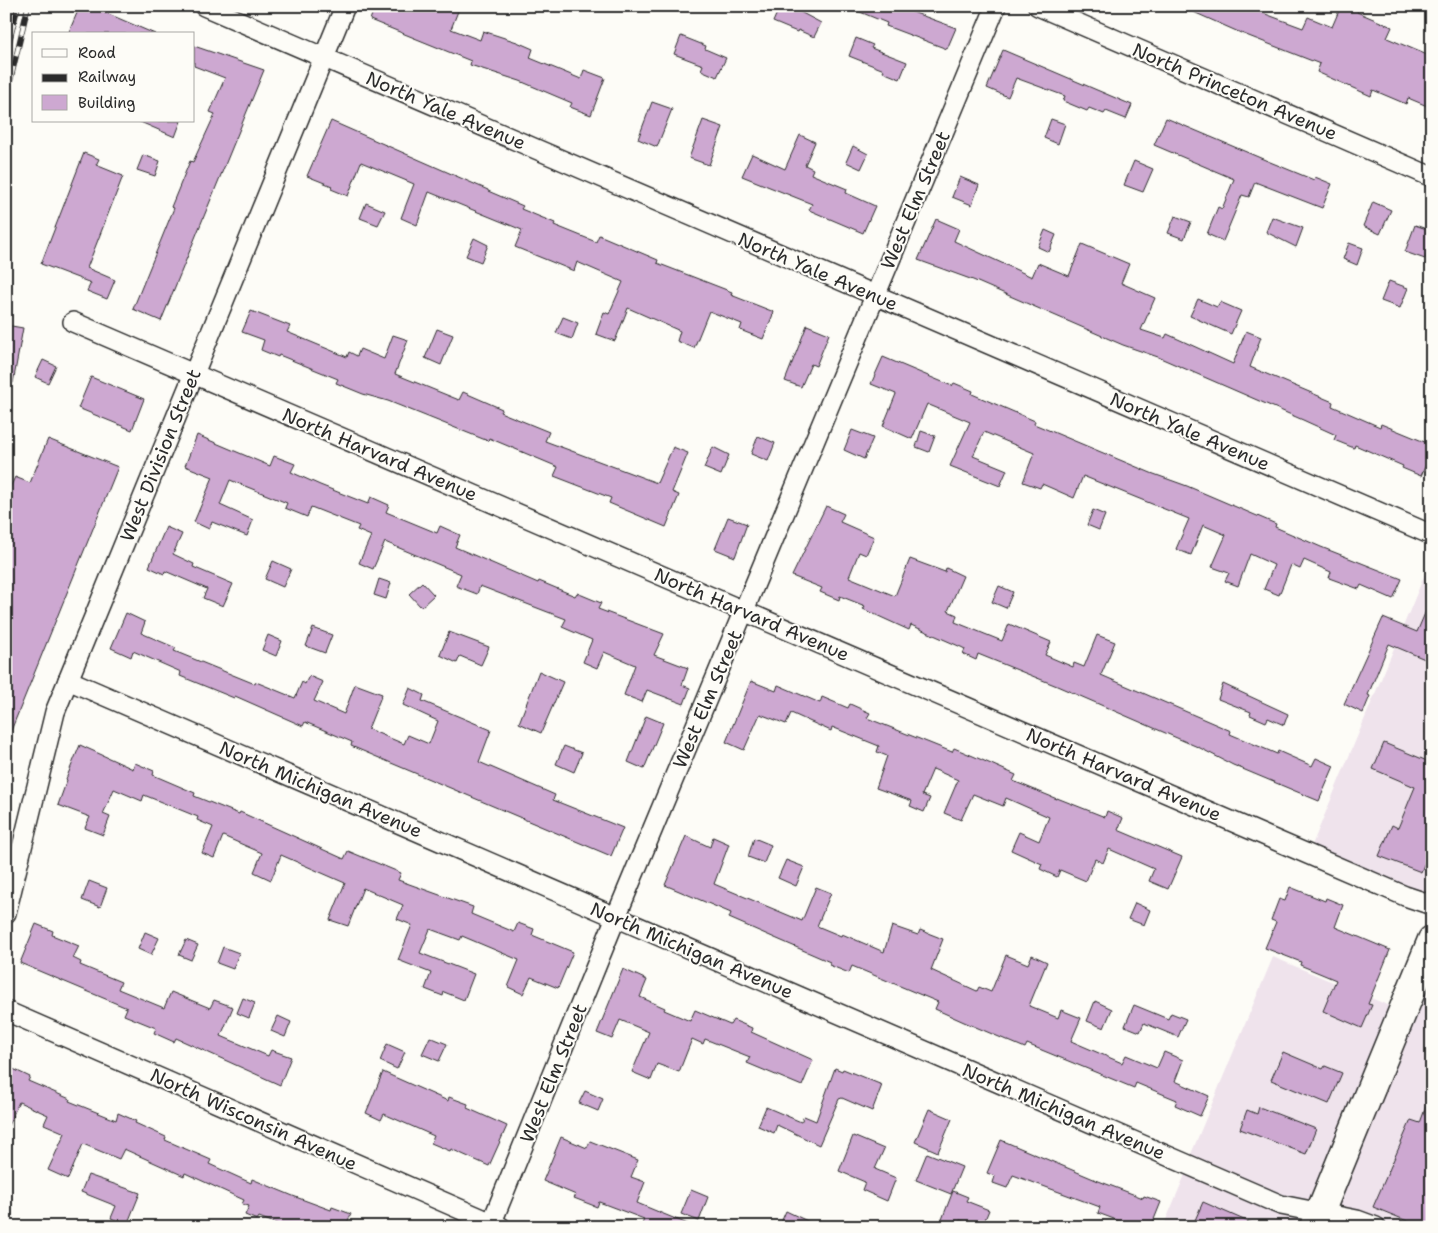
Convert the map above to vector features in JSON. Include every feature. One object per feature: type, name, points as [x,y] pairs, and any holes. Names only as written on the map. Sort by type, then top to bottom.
[{"type":"main road","points":[[1317,1220],[1432,940]]},
{"type":"street","name":"North Yale Avenue","points":[[204,6],[1432,535]]},
{"type":"street","name":"West Division Street","points":[[6,913],[55,712],[345,6]]},
{"type":"street","name":"West Elm Street","points":[[495,1225],[616,917],[996,6]]},
{"type":"street","name":"North Princeton Avenue","points":[[1038,6],[1432,176]]},
{"type":"street","name":"North Harvard Avenue","points":[[73,322],[1405,896],[1432,905]]},
{"type":"street","name":"North Michigan Avenue","points":[[68,680],[1281,1205],[1317,1220],[1357,1220],[1376,1227]]},
{"type":"street","name":"North Wisconsin Avenue","points":[[6,1011],[495,1225]]},
{"type":"shaded area","points":[[1432,557],[1432,899],[1310,850]]},
{"type":"shaded area","points":[[1432,955],[1432,1227],[1320,1227]]},
{"type":"shaded area","points":[[1273,957],[1397,1009],[1316,1206],[1189,1159]]},
{"type":"shaded area","points":[[1187,1170],[1311,1216],[1307,1227],[1163,1227]]},
{"type":"building","points":[[80,6],[90,6],[150,32],[69,32]]},
{"type":"building","points":[[375,6],[460,6],[451,29],[480,40],[483,31],[517,42],[533,49],[530,58],[581,79],[584,70],[605,78],[591,115],[570,107],[572,103],[520,81],[470,65],[471,61],[370,20]]},
{"type":"building","points":[[780,6],[789,6],[821,23],[814,37],[773,22]]},
{"type":"building","points":[[896,6],[956,28],[947,49],[886,26],[887,23],[848,7]]},
{"type":"building","points":[[1180,6],[1244,6],[1303,28],[1308,17],[1332,27],[1341,6],[1360,6],[1357,12],[1392,27],[1387,38],[1432,57],[1432,108],[1408,98],[1406,104],[1373,90],[1371,96],[1317,72],[1320,64],[1241,33]]},
{"type":"building","points":[[681,36],[706,46],[705,49],[726,58],[717,77],[701,70],[703,65],[674,54]]},
{"type":"building","points":[[856,38],[873,45],[871,48],[907,62],[900,79],[883,72],[884,70],[849,56]]},
{"type":"building","points":[[195,46],[264,70],[161,321],[133,309],[174,208],[171,207],[190,161],[193,162],[215,114],[210,112],[225,78],[195,66]]},
{"type":"building","points":[[1003,50],[1132,105],[1126,119],[1106,111],[1104,114],[1089,108],[1087,111],[1063,101],[1065,96],[1016,78],[1008,97],[987,88]]},
{"type":"building","points":[[652,102],[672,109],[657,147],[638,139]]},
{"type":"building","points":[[1166,118],[1314,180],[1315,177],[1332,184],[1322,208],[1255,182],[1249,197],[1242,195],[1223,241],[1207,234],[1218,207],[1222,209],[1234,179],[1154,145]]},
{"type":"building","points":[[1051,119],[1065,124],[1058,144],[1044,138]]},
{"type":"building","points":[[703,120],[723,127],[709,165],[689,158]]},
{"type":"building","points":[[331,121],[523,206],[521,209],[555,223],[554,225],[596,242],[599,235],[658,260],[657,263],[732,292],[731,295],[774,312],[763,339],[740,330],[742,324],[709,311],[694,348],[677,341],[680,331],[628,308],[615,341],[596,334],[604,312],[609,314],[623,282],[577,262],[574,271],[515,247],[522,230],[429,192],[417,225],[401,218],[414,184],[361,162],[348,196],[331,189],[332,186],[307,176]]},
{"type":"building","points":[[140,122],[181,122],[175,137]]},
{"type":"building","points":[[800,135],[815,142],[805,165],[813,169],[811,174],[847,189],[846,193],[875,206],[863,233],[809,210],[812,204],[742,176],[752,154],[785,169]]},
{"type":"building","points":[[853,146],[868,154],[861,169],[846,162]]},
{"type":"building","points":[[84,153],[99,159],[96,165],[123,176],[87,268],[115,280],[107,299],[87,291],[91,283],[41,264]]},
{"type":"building","points":[[143,155],[160,161],[155,176],[137,170]]},
{"type":"building","points":[[1134,161],[1153,169],[1143,192],[1124,185]]},
{"type":"building","points":[[960,177],[979,185],[972,205],[952,197]]},
{"type":"building","points":[[1373,202],[1391,210],[1380,234],[1363,226]]},
{"type":"building","points":[[366,203],[385,211],[378,225],[360,218]]},
{"type":"building","points":[[1175,216],[1191,222],[1184,239],[1168,233]]},
{"type":"building","points":[[1272,217],[1303,228],[1296,247],[1266,232]]},
{"type":"building","points":[[936,219],[959,229],[954,241],[1032,277],[1038,263],[1069,276],[1082,244],[1129,264],[1121,283],[1155,298],[1141,330],[1165,338],[1167,334],[1233,364],[1246,331],[1261,337],[1250,367],[1333,402],[1332,406],[1380,427],[1381,424],[1432,445],[1432,451],[1421,476],[1355,445],[1354,448],[1334,440],[1336,435],[1158,357],[1123,345],[973,280],[918,260]]},
{"type":"building","points":[[1415,225],[1432,231],[1432,239],[1425,259],[1405,252]]},
{"type":"building","points":[[1045,230],[1056,235],[1049,252],[1038,247]]},
{"type":"building","points":[[474,238],[488,245],[481,262],[466,256]]},
{"type":"building","points":[[1349,243],[1363,248],[1357,265],[1343,259]]},
{"type":"building","points":[[1389,281],[1408,288],[1400,308],[1381,301]]},
{"type":"building","points":[[1198,299],[1217,307],[1220,302],[1241,311],[1231,334],[1190,316]]},
{"type":"building","points":[[251,311],[290,326],[287,332],[347,357],[349,352],[357,356],[360,349],[384,359],[393,335],[408,340],[395,374],[459,400],[463,392],[502,409],[500,412],[549,432],[545,441],[657,483],[673,447],[688,453],[672,492],[679,495],[666,527],[609,503],[611,498],[554,476],[558,467],[489,438],[488,441],[388,401],[363,394],[336,383],[338,379],[279,355],[278,357],[261,350],[264,340],[242,332]]},
{"type":"building","points":[[563,317],[578,323],[572,339],[556,333]]},
{"type":"building","points":[[6,325],[23,328],[13,383],[6,382]]},
{"type":"building","points":[[807,325],[829,334],[816,366],[811,364],[801,387],[785,381]]},
{"type":"building","points":[[437,329],[453,335],[441,365],[425,358]]},
{"type":"building","points":[[883,357],[952,386],[954,383],[973,391],[972,394],[1035,421],[1034,424],[1187,486],[1276,524],[1275,527],[1321,547],[1402,579],[1393,599],[1361,585],[1359,589],[1329,578],[1331,572],[1304,560],[1300,569],[1291,565],[1279,595],[1264,589],[1274,565],[1250,554],[1238,586],[1225,581],[1229,573],[1212,567],[1226,535],[1203,525],[1191,555],[1176,549],[1189,519],[1083,476],[1074,498],[1042,484],[1040,488],[1023,482],[1034,453],[984,432],[973,456],[1007,470],[1000,486],[950,466],[970,422],[927,404],[912,439],[883,426],[896,394],[871,384]]},
{"type":"building","points":[[43,360],[56,366],[48,383],[35,377]]},
{"type":"building","points":[[91,377],[144,399],[132,430],[78,408]]},
{"type":"building","points":[[852,430],[873,438],[864,459],[844,450]]},
{"type":"building","points":[[921,431],[935,436],[929,452],[916,447]]},
{"type":"building","points":[[197,435],[270,466],[274,456],[295,464],[291,472],[368,504],[371,497],[389,505],[386,512],[437,533],[440,526],[460,535],[455,547],[538,583],[539,581],[575,596],[577,593],[601,603],[598,609],[664,634],[654,655],[688,668],[682,685],[690,688],[684,704],[647,690],[642,702],[624,695],[635,665],[604,652],[597,668],[583,662],[592,640],[562,627],[566,619],[480,586],[477,594],[456,586],[461,574],[385,542],[373,569],[359,563],[371,536],[357,530],[359,526],[311,507],[307,517],[285,508],[287,503],[230,480],[220,505],[253,520],[247,536],[212,522],[209,529],[194,522],[213,477],[185,466]]},
{"type":"building","points":[[758,436],[775,443],[768,461],[751,454]]},
{"type":"building","points":[[48,439],[118,467],[6,743],[6,496],[15,477],[30,483]]},
{"type":"building","points":[[713,447],[729,455],[721,475],[704,468]]},
{"type":"building","points":[[826,506],[844,514],[840,522],[874,537],[866,555],[859,552],[849,577],[895,596],[910,559],[945,572],[946,568],[963,576],[948,611],[957,615],[955,622],[1002,641],[1009,624],[1051,642],[1045,655],[1073,667],[1074,663],[1084,667],[1097,635],[1115,642],[1101,675],[1231,731],[1230,734],[1277,754],[1278,751],[1312,766],[1316,758],[1334,766],[1319,801],[1233,765],[1200,748],[1057,686],[978,654],[976,660],[963,654],[965,649],[961,647],[911,625],[909,630],[863,609],[865,606],[840,596],[839,600],[820,592],[822,588],[792,576]]},
{"type":"building","points":[[1093,510],[1105,515],[1099,530],[1087,525]]},
{"type":"building","points":[[728,517],[747,524],[735,557],[715,549]]},
{"type":"building","points":[[166,527],[182,534],[173,554],[194,564],[193,567],[233,584],[223,606],[203,598],[207,589],[165,571],[164,574],[149,567]]},
{"type":"building","points":[[273,561],[291,569],[283,587],[265,579]]},
{"type":"building","points":[[379,579],[391,583],[386,599],[374,595]]},
{"type":"building","points":[[422,582],[434,595],[421,607],[409,594]]},
{"type":"building","points":[[999,586],[1013,592],[1006,608],[992,602]]},
{"type":"building","points":[[1432,597],[1432,662],[1389,644],[1368,695],[1370,696],[1363,713],[1344,704],[1383,618],[1417,632]]},
{"type":"building","points":[[126,613],[145,622],[141,633],[176,648],[174,651],[255,684],[256,682],[295,698],[302,682],[305,684],[309,676],[323,682],[314,701],[344,714],[355,684],[382,694],[368,729],[404,744],[408,735],[429,744],[438,721],[403,705],[410,688],[424,695],[422,701],[491,730],[479,762],[555,795],[553,800],[623,828],[611,856],[351,746],[352,742],[305,722],[303,726],[235,696],[234,698],[180,676],[181,672],[133,651],[131,657],[111,648]]},
{"type":"building","points":[[313,628],[332,635],[325,653],[306,646]]},
{"type":"building","points":[[449,632],[489,647],[481,665],[460,656],[457,663],[440,655]]},
{"type":"building","points":[[268,635],[282,641],[276,656],[262,650]]},
{"type":"building","points":[[539,671],[563,682],[541,733],[519,723]]},
{"type":"building","points":[[751,681],[776,691],[778,685],[820,703],[822,697],[848,708],[850,704],[870,713],[867,718],[952,752],[954,748],[1016,775],[1013,781],[1105,817],[1107,811],[1123,818],[1118,830],[1182,857],[1168,889],[1149,881],[1154,869],[1109,849],[1103,863],[1095,859],[1086,881],[1060,870],[1057,877],[1040,869],[1042,864],[1011,850],[1019,832],[1039,841],[1049,817],[1006,798],[1003,806],[973,794],[961,820],[944,813],[958,780],[933,769],[922,795],[930,798],[924,812],[910,806],[912,801],[876,788],[887,756],[877,752],[879,746],[832,727],[831,731],[791,713],[786,724],[760,714],[744,750],[726,742]]},
{"type":"building","points":[[1223,684],[1288,714],[1284,725],[1268,718],[1266,722],[1250,715],[1251,712],[1218,699]]},
{"type":"building","points":[[646,716],[663,723],[644,769],[628,762]]},
{"type":"building","points":[[1384,743],[1432,763],[1432,845],[1421,872],[1379,856],[1392,825],[1398,828],[1415,787],[1373,769]]},
{"type":"building","points":[[80,745],[133,769],[135,763],[154,771],[153,775],[195,793],[194,796],[239,814],[240,812],[344,859],[348,851],[401,873],[398,880],[473,907],[471,914],[514,932],[518,923],[534,929],[532,935],[573,952],[558,988],[531,977],[523,994],[508,987],[519,960],[462,936],[460,940],[430,929],[420,953],[474,974],[464,1000],[444,992],[443,996],[425,989],[431,973],[398,960],[412,925],[397,919],[403,905],[363,888],[348,926],[330,920],[345,883],[281,855],[271,880],[254,872],[262,853],[223,836],[214,858],[202,853],[213,827],[197,820],[198,817],[144,795],[142,801],[114,789],[103,814],[110,817],[103,835],[85,828],[90,817],[58,805]]},
{"type":"building","points":[[564,746],[582,753],[574,772],[556,764]]},
{"type":"building","points":[[686,836],[710,847],[713,837],[729,844],[714,884],[802,921],[816,887],[831,893],[817,926],[841,936],[842,934],[884,952],[892,926],[918,935],[920,930],[943,939],[931,970],[977,991],[979,987],[991,992],[1006,955],[1028,964],[1032,955],[1047,962],[1029,1006],[1058,1018],[1061,1010],[1081,1018],[1071,1041],[1122,1063],[1126,1055],[1157,1068],[1164,1052],[1183,1060],[1175,1081],[1209,1096],[1200,1116],[1175,1105],[1177,1100],[1136,1083],[1134,1088],[1027,1044],[1025,1048],[964,1022],[935,1009],[938,1002],[852,966],[849,973],[829,965],[830,962],[729,918],[731,913],[665,885]]},
{"type":"building","points":[[754,838],[771,845],[764,863],[748,857]]},
{"type":"building","points":[[786,860],[804,867],[796,886],[778,878]]},
{"type":"building","points":[[89,881],[107,888],[100,907],[82,900]]},
{"type":"building","points":[[1290,887],[1325,901],[1326,898],[1343,905],[1335,927],[1390,950],[1368,1004],[1372,1005],[1362,1028],[1323,1011],[1336,980],[1300,965],[1301,962],[1265,948],[1276,922],[1271,920],[1279,899],[1285,901]]},
{"type":"building","points":[[1135,903],[1150,910],[1144,925],[1128,919]]},
{"type":"building","points":[[36,924],[53,931],[52,935],[79,946],[73,958],[81,962],[80,965],[121,982],[118,989],[164,1008],[171,992],[210,1008],[214,1000],[233,1007],[221,1036],[268,1056],[271,1050],[291,1057],[280,1085],[176,1038],[174,1042],[154,1033],[156,1028],[124,1015],[127,1008],[20,963]]},
{"type":"building","points":[[145,932],[159,938],[151,955],[138,949]]},
{"type":"building","points":[[186,940],[198,945],[191,960],[179,955]]},
{"type":"building","points":[[223,947],[239,953],[233,969],[217,963]]},
{"type":"building","points":[[623,969],[647,980],[640,997],[665,1008],[664,1010],[690,1021],[695,1010],[730,1025],[733,1020],[752,1028],[751,1032],[813,1060],[802,1086],[747,1063],[750,1057],[705,1039],[703,1044],[692,1039],[679,1072],[657,1064],[651,1080],[632,1072],[649,1032],[620,1020],[612,1039],[597,1033]]},
{"type":"building","points":[[243,998],[255,1003],[249,1018],[237,1013]]},
{"type":"building","points":[[1095,1001],[1112,1009],[1104,1028],[1087,1021]]},
{"type":"building","points":[[1134,1005],[1168,1019],[1171,1013],[1186,1019],[1178,1037],[1144,1023],[1140,1032],[1125,1026]]},
{"type":"building","points":[[278,1016],[291,1022],[285,1037],[271,1031]]},
{"type":"building","points":[[430,1037],[447,1044],[439,1061],[422,1054]]},
{"type":"building","points":[[387,1044],[405,1052],[397,1069],[380,1061]]},
{"type":"building","points":[[1283,1052],[1323,1069],[1325,1066],[1342,1073],[1329,1104],[1271,1080]]},
{"type":"building","points":[[11,1068],[30,1077],[28,1081],[70,1099],[69,1101],[116,1120],[118,1113],[136,1121],[135,1123],[166,1137],[165,1140],[211,1160],[209,1164],[251,1183],[252,1179],[331,1210],[332,1207],[351,1214],[345,1227],[285,1227],[259,1217],[257,1220],[245,1215],[249,1206],[242,1204],[244,1200],[185,1173],[184,1176],[124,1149],[119,1159],[83,1144],[68,1179],[48,1170],[65,1133],[44,1124],[48,1115],[19,1102],[6,1130],[6,1079]]},
{"type":"building","points":[[835,1068],[842,1071],[843,1069],[882,1085],[872,1111],[842,1098],[839,1099],[819,1145],[777,1125],[774,1133],[758,1126],[766,1107],[801,1122],[804,1116],[816,1121]]},
{"type":"building","points":[[383,1072],[448,1101],[449,1097],[468,1104],[467,1108],[507,1126],[489,1166],[451,1149],[450,1151],[431,1143],[434,1136],[384,1114],[381,1120],[366,1113]]},
{"type":"building","points":[[585,1091],[603,1099],[598,1111],[579,1103]]},
{"type":"building","points":[[1430,1095],[1432,1227],[1422,1227],[1373,1207],[1411,1120],[1420,1123]]},
{"type":"building","points":[[1259,1107],[1316,1129],[1306,1154],[1240,1129],[1247,1110],[1257,1114]]},
{"type":"building","points":[[929,1109],[952,1119],[938,1152],[915,1142]]},
{"type":"building","points":[[853,1136],[884,1149],[875,1169],[896,1178],[887,1201],[862,1190],[865,1182],[839,1171]]},
{"type":"building","points":[[561,1137],[587,1148],[590,1141],[638,1160],[631,1177],[645,1182],[637,1203],[695,1227],[641,1227],[644,1219],[599,1202],[597,1207],[574,1198],[576,1195],[543,1181]]},
{"type":"building","points":[[1001,1140],[1096,1180],[1143,1198],[1144,1196],[1161,1202],[1151,1227],[1135,1227],[1098,1213],[1100,1207],[1013,1175],[1007,1188],[993,1183],[995,1176],[987,1173]]},
{"type":"building","points":[[927,1153],[962,1167],[951,1194],[916,1180]]},
{"type":"building","points":[[88,1175],[140,1193],[127,1225],[111,1218],[116,1206],[81,1192]]},
{"type":"building","points":[[691,1190],[708,1197],[699,1221],[681,1214]]},
{"type":"building","points":[[953,1191],[968,1197],[966,1201],[989,1210],[982,1227],[960,1220],[957,1227],[941,1222]]},
{"type":"building","points":[[1203,1202],[1260,1227],[1192,1227]]},
{"type":"building","points":[[786,1211],[820,1227],[779,1227]]},
{"type":"railway","points":[[6,55],[18,6]]},
{"type":"railway","points":[[6,99],[28,6]]}]
